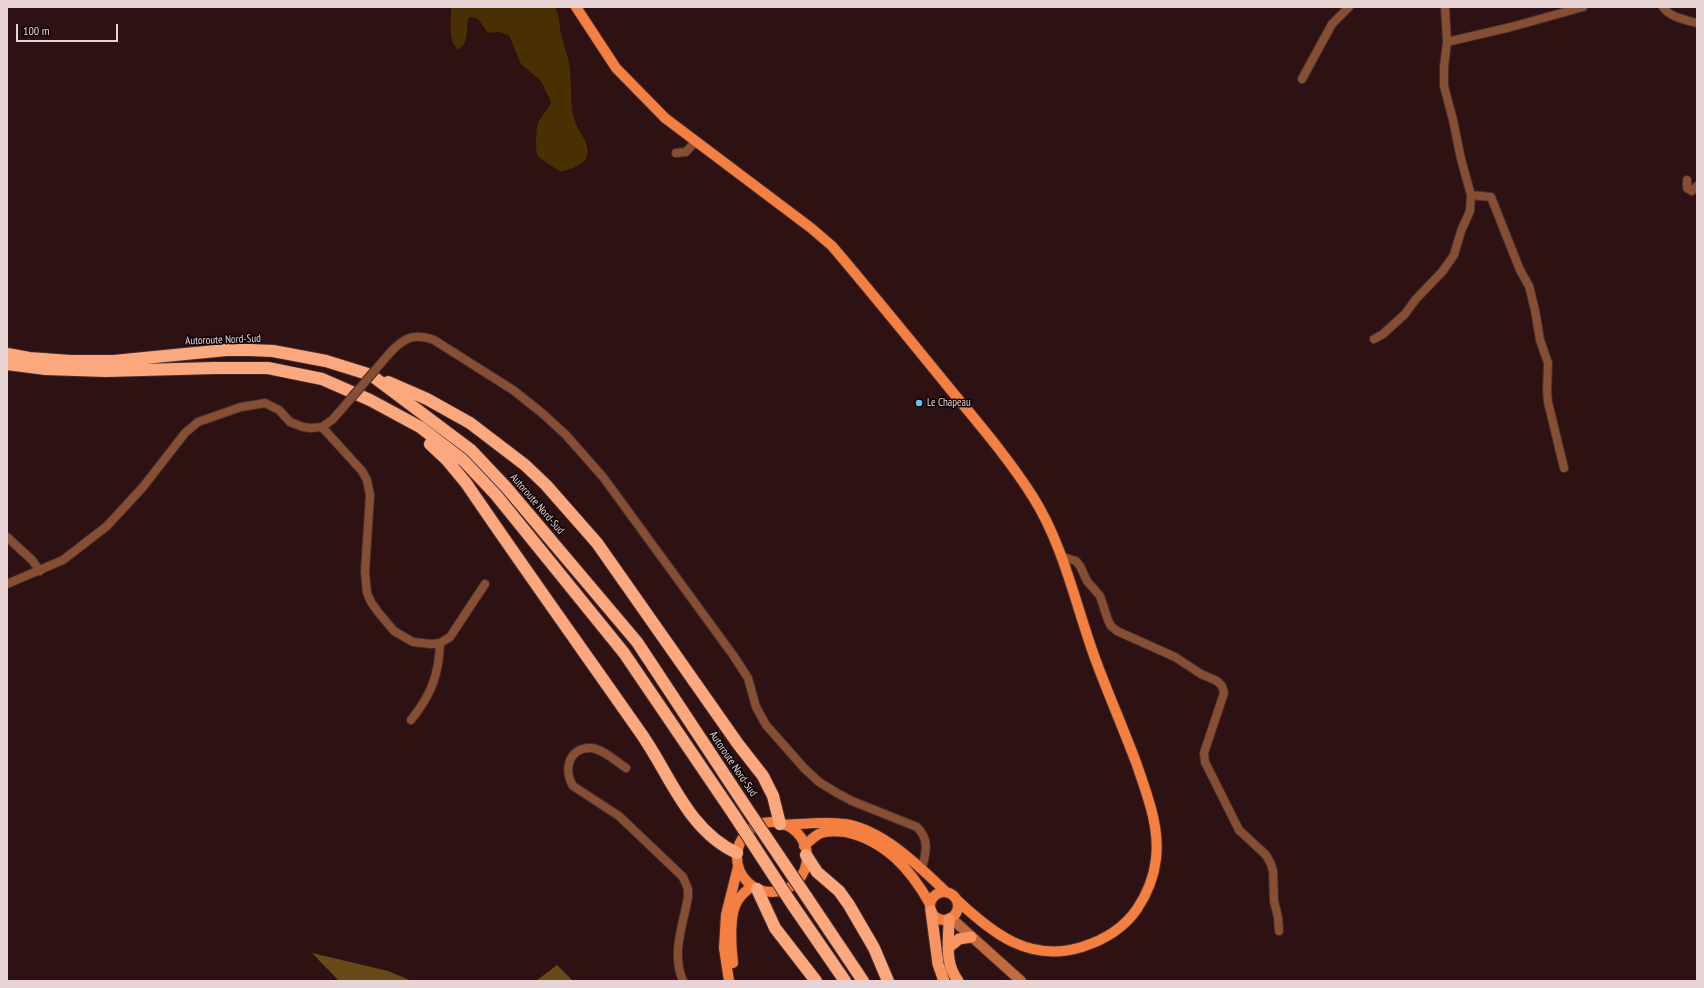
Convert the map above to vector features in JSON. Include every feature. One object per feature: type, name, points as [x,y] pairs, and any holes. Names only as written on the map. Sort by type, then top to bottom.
[{"type":"highway","name":"Autoroute Nord-Sud","points":[[7,354],[29,358],[70,361],[114,361],[195,353],[250,350],[273,352],[326,361],[371,375],[471,450],[506,487],[637,642],[746,808],[863,981]]},
{"type":"highway","points":[[7,364],[46,369],[106,372],[214,368],[268,368],[322,379],[370,400],[426,432],[463,460],[496,495],[624,653],[845,981]]},
{"type":"highway","points":[[371,375],[428,399],[470,423],[525,465],[546,485],[597,543],[733,737],[763,776],[773,796],[781,824]]},
{"type":"highway","points":[[370,400],[418,432],[446,458],[466,483],[649,744],[689,812],[718,842],[737,853]]},
{"type":"highway","points":[[805,851],[817,872],[839,891],[849,905],[874,948],[888,981]]},
{"type":"highway","points":[[754,888],[778,932],[816,981]]},
{"type":"highway","points":[[930,908],[938,964],[944,981]]},
{"type":"highway","points":[[953,916],[948,948],[950,968],[958,981]]},
{"type":"highway","points":[[948,948],[959,939],[971,937]]},
{"type":"main road","points":[[576,7],[616,68],[665,118],[811,228],[832,246],[1000,451],[1033,498],[1048,526],[1060,556],[1104,682],[1123,727],[1145,789],[1153,818],[1157,841],[1156,861],[1151,882],[1144,900],[1134,914],[1123,926],[1107,937],[1073,950],[1058,951],[1030,949],[1004,938],[977,919],[952,894],[946,892],[922,868],[892,846],[864,830],[852,826],[834,824],[767,823],[755,827],[745,835],[741,841],[737,853],[737,871],[728,901],[724,948],[729,981]]},
{"type":"main road","points":[[781,824],[796,833],[805,851]]},
{"type":"main road","points":[[718,842],[737,871],[754,888],[776,892],[794,884],[802,874],[805,851],[816,835],[828,831],[851,834],[873,842],[891,853],[919,885],[930,908],[938,919],[953,916],[977,919]]},
{"type":"main road","points":[[735,981],[731,952],[733,915],[736,902],[754,888]]},
{"type":"main road","points":[[930,908],[935,895],[946,892]]},
{"type":"main road","points":[[953,916],[957,900]]},
{"type":"main road","points":[[953,916],[971,937],[1021,981]]},
{"type":"street","points":[[1302,79],[1332,24],[1349,7]]},
{"type":"street","points":[[1374,339],[1383,334],[1405,314],[1416,299],[1433,283],[1454,255],[1461,231],[1470,210],[1471,195],[1444,86],[1444,67],[1447,42],[1445,7]]},
{"type":"street","points":[[1447,42],[1504,29],[1583,7]]},
{"type":"street","points":[[1663,7],[1665,11],[1671,14],[1697,23]]},
{"type":"street","points":[[676,153],[686,152],[695,142]]},
{"type":"street","points":[[1687,180],[1687,188],[1689,190],[1692,191],[1697,186]]},
{"type":"street","points":[[1471,195],[1491,197],[1520,270],[1529,286],[1540,340],[1548,363],[1548,402],[1564,468]]},
{"type":"street","points":[[7,584],[63,560],[107,526],[143,487],[185,433],[198,422],[241,407],[265,403],[275,408],[290,422],[296,425],[311,428],[322,427],[342,410],[388,355],[401,342],[416,336],[426,337],[434,340],[513,390],[565,434],[603,477],[733,655],[748,678],[756,707],[766,725],[804,768],[819,782],[852,801],[917,827],[923,833],[927,844],[922,868]]},
{"type":"street","points":[[322,427],[362,471],[370,487],[365,582],[367,593],[371,602],[394,630],[413,642],[432,644],[440,643],[450,637],[485,584]]},
{"type":"street","points":[[7,537],[32,560],[40,571]]},
{"type":"street","points":[[1060,556],[1076,561],[1080,566],[1087,581],[1100,596],[1111,626],[1117,631],[1175,657],[1201,674],[1217,681],[1222,686],[1224,693],[1204,754],[1205,762],[1239,830],[1266,855],[1271,864],[1273,871],[1274,901],[1278,917],[1279,931]]},
{"type":"street","points":[[411,720],[420,709],[434,684],[439,664],[440,643]]},
{"type":"street","points":[[626,768],[599,750],[592,748],[584,749],[577,752],[568,764],[569,780],[574,786],[619,816],[683,876],[688,889],[688,897],[677,954],[677,965],[683,981]]},
{"type":"shaded area","points":[[450,7],[555,7],[558,14],[569,63],[573,115],[587,146],[587,157],[583,162],[576,167],[561,172],[538,156],[536,145],[537,126],[551,102],[541,81],[521,64],[509,35],[499,32],[488,33],[479,20],[474,17],[469,17],[466,40],[462,47],[458,50],[451,37]]},
{"type":"shaded area","points":[[312,953],[388,971],[412,981],[339,981]]},
{"type":"shaded area","points":[[557,965],[573,981],[536,981]]},
{"type":"place","name":"Le Chapeau","points":[[919,403]]}]
